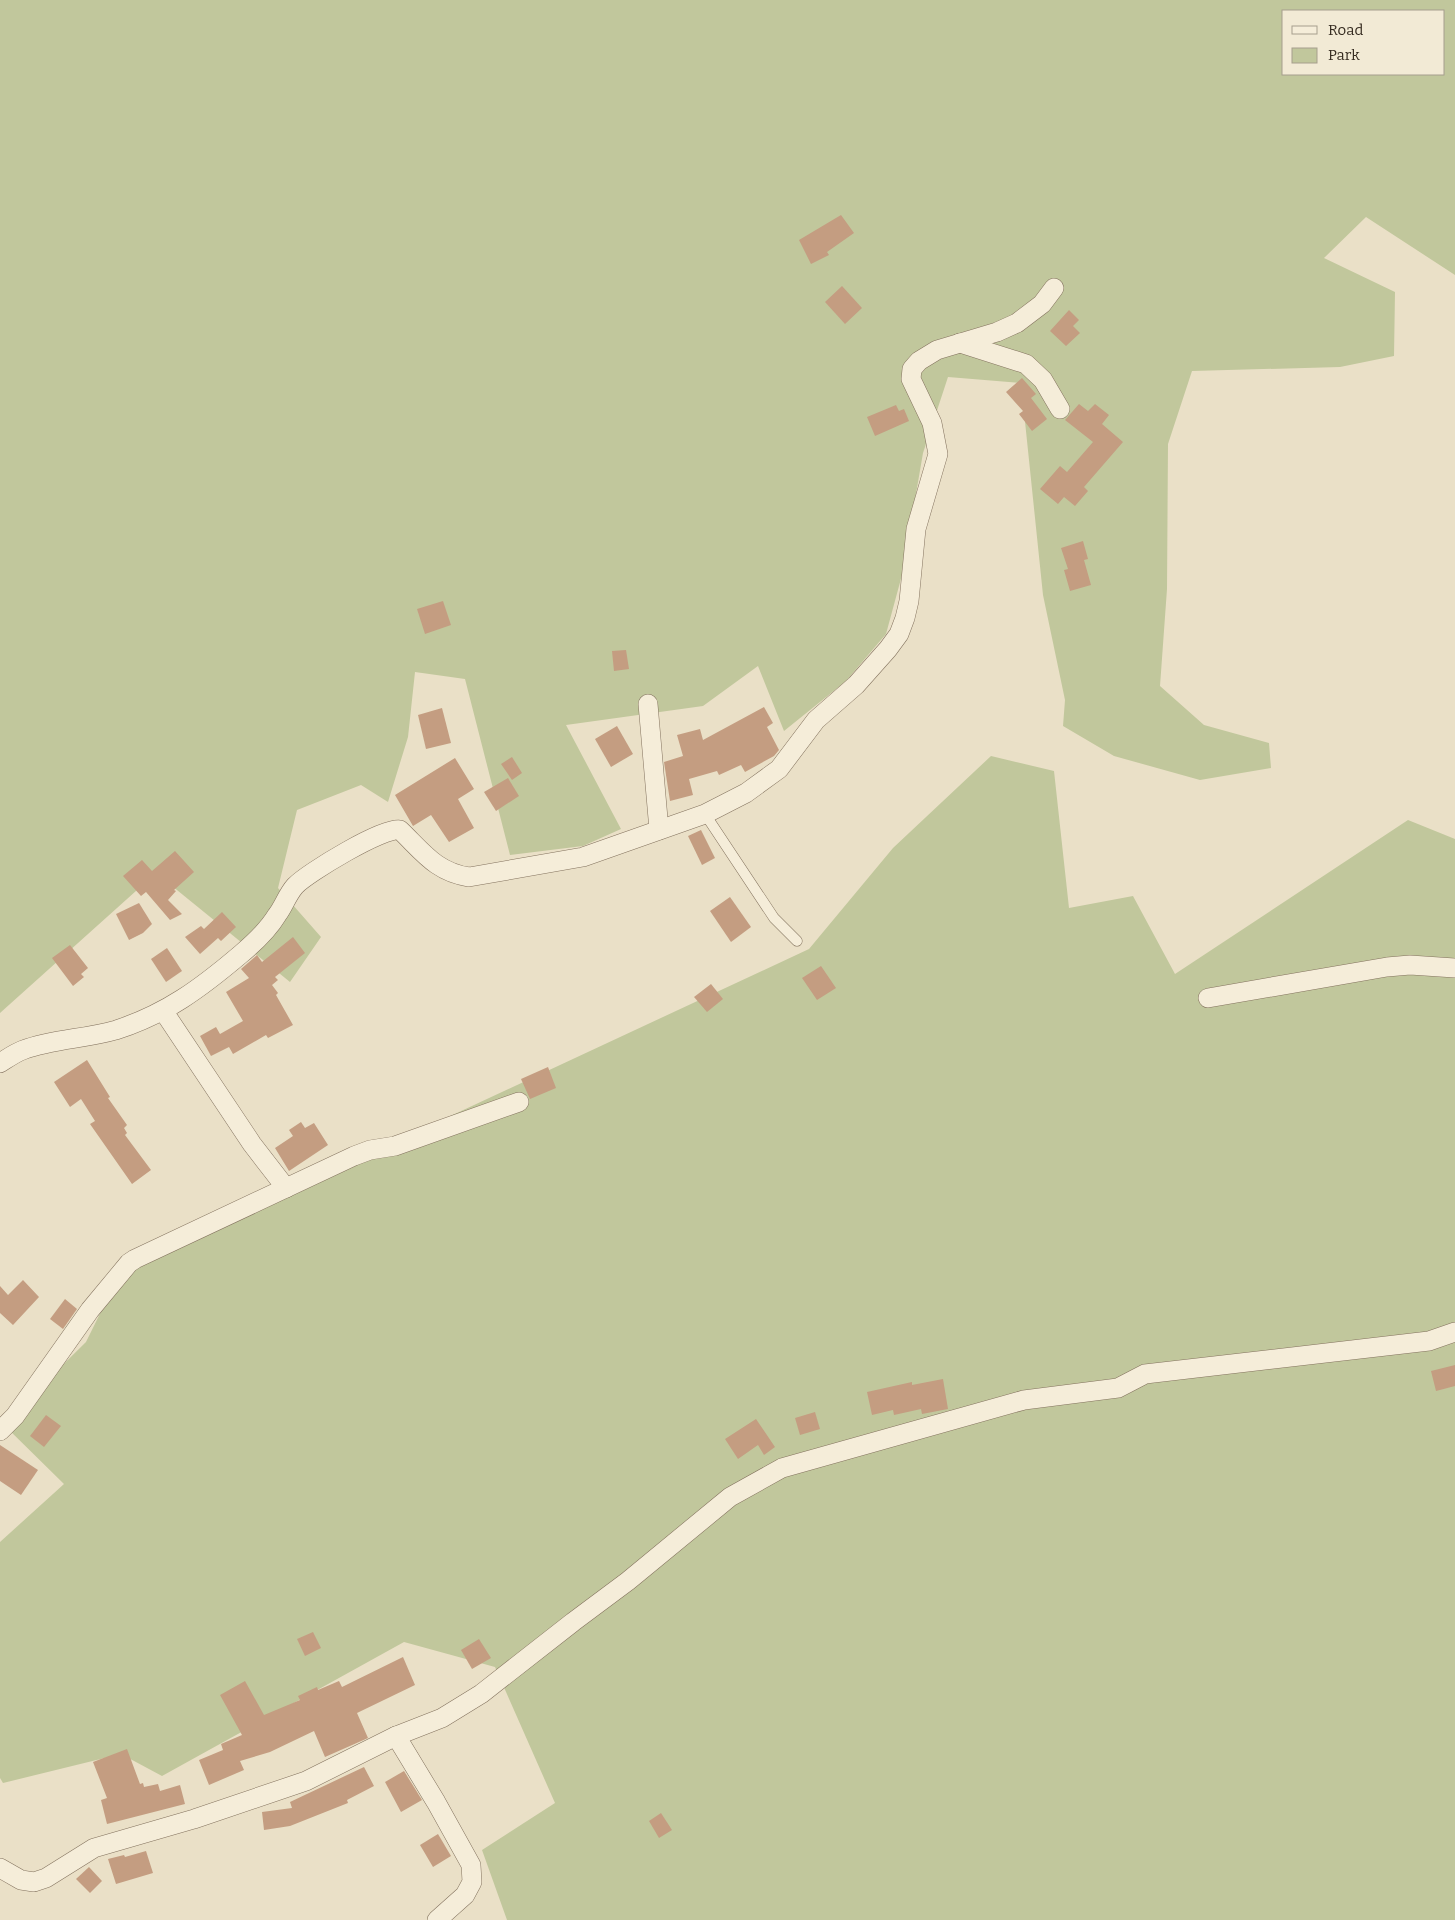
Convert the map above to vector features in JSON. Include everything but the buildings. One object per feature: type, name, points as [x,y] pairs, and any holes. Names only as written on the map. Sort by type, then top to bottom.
[{"type":"street","points":[[0,1062],[22,1050],[37,1045],[81,1039],[164,1012],[199,989],[243,952],[278,915],[293,888],[303,878],[348,851],[392,829],[400,830],[438,867],[452,874],[469,877],[583,857],[705,814],[746,792],[778,769],[816,720],[856,685],[899,634],[910,602],[916,529],[938,454],[932,423],[911,379],[912,368],[919,360],[956,343],[997,332],[1017,324],[1042,304],[1054,288]]},
{"type":"street","points":[[956,343],[1026,364],[1042,380],[1060,410]]},
{"type":"street","points":[[648,704],[659,830]]},
{"type":"street","points":[[1208,998],[1386,966],[1419,965],[1455,968]]},
{"type":"street","points":[[164,1012],[252,1144],[286,1188]]},
{"type":"street","points":[[0,1431],[15,1416],[90,1310],[129,1263],[144,1254],[354,1156],[370,1150],[395,1146],[519,1102]]},
{"type":"street","points":[[0,1868],[21,1880],[34,1882],[46,1878],[94,1848],[194,1819],[306,1780],[396,1736],[442,1718],[481,1694],[573,1622],[628,1582],[730,1497],[782,1468],[1024,1400],[1118,1388],[1145,1374],[1429,1342],[1455,1332]]},
{"type":"street","points":[[396,1736],[436,1802],[471,1866],[472,1882],[465,1895],[437,1920]]},
{"type":"lane","points":[[705,814],[774,918],[797,941]]},
{"type":"green space","points":[[0,0],[1455,0],[1455,275],[1366,217],[1324,258],[1395,292],[1394,356],[1340,367],[1192,371],[1168,444],[1167,589],[1160,686],[1204,725],[1269,743],[1271,768],[1200,780],[1114,756],[1063,726],[1065,700],[1043,595],[1021,383],[948,377],[923,453],[902,575],[886,634],[846,681],[784,731],[758,666],[703,706],[566,725],[621,829],[583,846],[510,855],[465,679],[415,672],[408,737],[388,802],[361,785],[297,810],[278,888],[321,937],[290,982],[156,873],[0,1013]]},
{"type":"green space","points":[[991,756],[1054,771],[1069,908],[1133,896],[1175,974],[1408,820],[1455,839],[1455,1920],[507,1920],[482,1850],[555,1803],[495,1667],[404,1642],[162,1776],[121,1754],[3,1783],[0,1778],[0,1542],[64,1484],[3,1424],[86,1342],[122,1269],[809,949],[893,848]]}]
